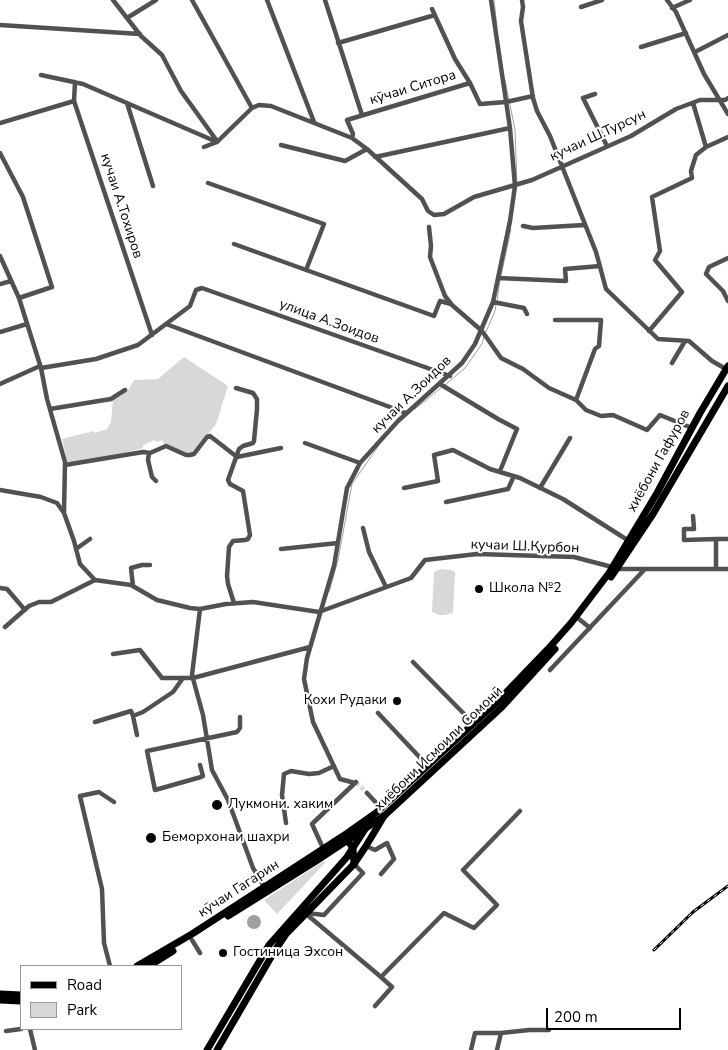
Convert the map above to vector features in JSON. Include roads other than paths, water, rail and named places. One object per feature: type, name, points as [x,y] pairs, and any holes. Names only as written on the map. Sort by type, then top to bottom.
[{"type":"main road","name":"хиёбони Гафуров","points":[[615,568],[727,368]]},
{"type":"main road","points":[[615,568],[654,514],[728,386]]},
{"type":"main road","points":[[700,414],[708,419]]},
{"type":"main road","name":"хиёбони Исмоили Сомонӣ","points":[[217,1050],[286,934],[354,864],[384,816],[502,707],[579,619],[615,568]]},
{"type":"main road","name":"хиёбони Исмоили Сомонӣ","points":[[207,1050],[269,945],[351,850],[379,810],[474,724],[548,649],[615,568]]},
{"type":"main road","name":"кӯчаи Гагарин","points":[[139,965],[266,889],[343,840],[379,810]]},
{"type":"main road","name":"кӯчаи Гагарин","points":[[150,965],[192,940],[323,848],[365,829],[384,816]]},
{"type":"main road","points":[[343,840],[351,850],[354,864]]},
{"type":"main road","points":[[0,994],[20,995]]},
{"type":"main road","points":[[0,1000],[20,1001]]},
{"type":"street","points":[[113,0],[140,34],[162,55],[180,91],[218,142]]},
{"type":"street","points":[[127,18],[156,0]]},
{"type":"street","points":[[192,0],[252,108]]},
{"type":"street","points":[[267,0],[314,123]]},
{"type":"street","name":"кӯчаи Ситора","points":[[325,0],[362,115]]},
{"type":"street","name":"кучаи А.Зоидов","points":[[323,848],[312,824],[355,783],[340,779],[316,730],[304,680],[319,612],[334,566],[347,488],[360,463],[406,413],[442,386],[484,334],[500,278],[516,185],[508,101],[491,0]]},
{"type":"street","points":[[522,0],[521,21],[537,111],[550,136],[596,252],[606,289],[658,339],[687,341],[712,361],[727,368]]},
{"type":"street","points":[[581,7],[602,0]]},
{"type":"street","points":[[667,0],[676,12],[704,74],[728,114]]},
{"type":"street","points":[[672,8],[690,0]]},
{"type":"street","name":"кӯчаи Ситора","points":[[432,9],[480,104],[508,101]]},
{"type":"street","points":[[338,43],[435,15]]},
{"type":"street","points":[[0,25],[140,34]]},
{"type":"street","points":[[641,47],[686,33]]},
{"type":"street","points":[[695,52],[728,34]]},
{"type":"street","points":[[41,75],[83,84],[218,142]]},
{"type":"street","name":"кучаи А.Тохиров","points":[[75,82],[74,101],[152,335]]},
{"type":"street","name":"кӯчаи Ситора","points":[[352,138],[353,134],[347,120],[470,83]]},
{"type":"street","points":[[595,94],[583,98],[607,146]]},
{"type":"street","points":[[508,101],[533,96]]},
{"type":"street","name":"кучаи Ш.Турсун","points":[[375,157],[422,199],[428,211],[434,215],[444,214],[474,197],[516,185],[631,136],[676,110],[700,100],[728,98]]},
{"type":"street","points":[[0,123],[74,101]]},
{"type":"street","points":[[127,103],[153,186]]},
{"type":"street","points":[[693,103],[706,147]]},
{"type":"street","points":[[204,147],[218,142],[252,108],[259,105],[271,106],[352,138],[375,157],[510,128]]},
{"type":"street","points":[[649,331],[682,292],[655,260],[660,251],[652,197],[692,178],[691,171],[696,155],[706,147],[728,138]]},
{"type":"street","points":[[280,145],[346,161],[367,149]]},
{"type":"street","points":[[0,154],[23,197],[52,287],[19,298]]},
{"type":"street","points":[[208,183],[324,224],[306,270]]},
{"type":"street","points":[[523,226],[534,228],[584,224]]},
{"type":"street","points":[[429,227],[430,257],[445,296],[452,305],[484,334],[501,358],[523,368],[549,388],[576,400],[586,410],[601,416],[613,415],[647,430],[660,415],[692,428]]},
{"type":"street","points":[[234,244],[434,316],[440,301],[452,305]]},
{"type":"street","points":[[0,256],[19,298],[41,367],[65,465],[64,513]]},
{"type":"street","points":[[728,258],[709,267],[706,274],[723,291],[728,301]]},
{"type":"street","points":[[500,278],[566,281],[565,269],[600,266]]},
{"type":"street","points":[[0,284],[11,281]]},
{"type":"street","name":"улица А.Зоидов","points":[[166,324],[190,306],[196,290],[202,288],[450,376]]},
{"type":"street","points":[[493,302],[524,308],[526,314]]},
{"type":"street","points":[[555,320],[601,320],[600,346],[595,349],[576,400]]},
{"type":"street","points":[[0,332],[27,324]]},
{"type":"street","points":[[0,384],[41,367],[96,359],[138,344],[166,324],[406,413]]},
{"type":"street","points":[[672,363],[687,341]]},
{"type":"street","points":[[442,386],[517,428],[500,471]]},
{"type":"street","points":[[234,603],[227,576],[229,547],[233,541],[248,539],[250,536],[243,491],[228,482],[241,447],[250,445],[254,441],[257,409],[257,399],[254,393],[236,388]]},
{"type":"street","points":[[50,409],[111,399],[125,390]]},
{"type":"street","points":[[65,465],[143,452],[149,453],[168,446],[186,456],[194,454],[207,436],[210,436],[237,457],[281,448]]},
{"type":"street","points":[[540,488],[570,438]]},
{"type":"street","points":[[305,443],[360,463]]},
{"type":"street","points":[[404,488],[438,481],[434,455],[453,450],[563,499],[629,541]]},
{"type":"street","points":[[149,453],[148,460],[152,477],[156,481]]},
{"type":"street","points":[[446,502],[508,489],[514,476]]},
{"type":"street","points":[[0,490],[41,497],[57,503],[64,513],[80,564],[94,580],[51,602],[39,602],[25,610],[4,627]]},
{"type":"street","points":[[693,516],[694,529],[684,529],[684,540],[728,539]]},
{"type":"street","points":[[363,528],[369,552],[386,587]]},
{"type":"street","points":[[76,549],[90,539]]},
{"type":"street","points":[[716,539],[716,569]]},
{"type":"street","points":[[281,549],[338,543]]},
{"type":"street","name":"кучаи Ш.Қурбон","points":[[94,580],[133,586],[157,600],[190,608],[200,609],[253,602],[319,612],[411,578],[425,560],[476,554],[574,557],[615,568],[728,569]]},
{"type":"street","points":[[133,586],[131,568],[150,565]]},
{"type":"street","points":[[550,670],[645,569]]},
{"type":"street","points":[[0,588],[7,589],[25,610]]},
{"type":"street","points":[[200,609],[193,678],[208,739],[212,770],[228,800],[253,868],[266,889]]},
{"type":"street","points":[[579,619],[590,628]]},
{"type":"street","points":[[113,654],[140,650],[162,678],[193,678],[310,647]]},
{"type":"street","points":[[552,651],[561,658]]},
{"type":"street","points":[[413,662],[474,724]]},
{"type":"street","points":[[133,716],[173,692],[183,678]]},
{"type":"street","points":[[95,722],[130,711],[133,716],[137,736]]},
{"type":"street","points":[[378,713],[428,765]]},
{"type":"street","points":[[200,765],[203,776],[155,790],[147,751],[237,732],[240,728],[240,716]]},
{"type":"street","points":[[286,823],[282,795],[284,774],[291,771],[309,774],[319,773],[334,766]]},
{"type":"street","points":[[110,965],[104,943],[102,889],[80,796],[99,792],[114,802]]},
{"type":"street","points":[[367,793],[379,810]]},
{"type":"street","points":[[381,977],[444,913],[474,928],[497,905],[463,870],[520,811]]},
{"type":"street","points":[[366,846],[375,850],[387,843],[394,858],[381,874]]},
{"type":"street","points":[[305,913],[324,915],[363,873],[354,864]]},
{"type":"street","points":[[305,913],[392,987],[375,1006]]},
{"type":"street","points":[[192,940],[200,953]]},
{"type":"street","points":[[6,1031],[20,1029]]},
{"type":"street","points":[[30,1030],[35,1050]]},
{"type":"street","points":[[471,1050],[475,1033],[501,1034],[529,1030],[549,1030]]},
{"type":"street","points":[[497,1050],[501,1034]]},
{"type":"waterway","points":[[494,0],[497,27]]},
{"type":"waterway","points":[[505,80],[515,130],[517,183]]},
{"type":"waterway","points":[[501,276],[511,229]]},
{"type":"waterway","points":[[497,301],[500,280]]},
{"type":"waterway","points":[[485,334],[496,305]]},
{"type":"waterway","points":[[445,385],[465,368],[482,344],[484,337]]},
{"type":"waterway","points":[[415,409],[441,388]]},
{"type":"waterway","points":[[329,592],[338,560],[352,484],[379,445]]},
{"type":"tunnel","points":[[356,782],[367,793]]},
{"type":"railway","points":[[654,950],[693,912],[728,886]]},
{"type":"place","name":"Школа №2","points":[[479,589]]},
{"type":"place","name":"Кохи Рудаки","points":[[397,701]]},
{"type":"place","name":"Лукмони. хаким","points":[[217,805]]},
{"type":"place","name":"Беморхонаи шахри","points":[[151,838]]},
{"type":"place","name":"Гостиница Эхсон","points":[[223,953]]}]
